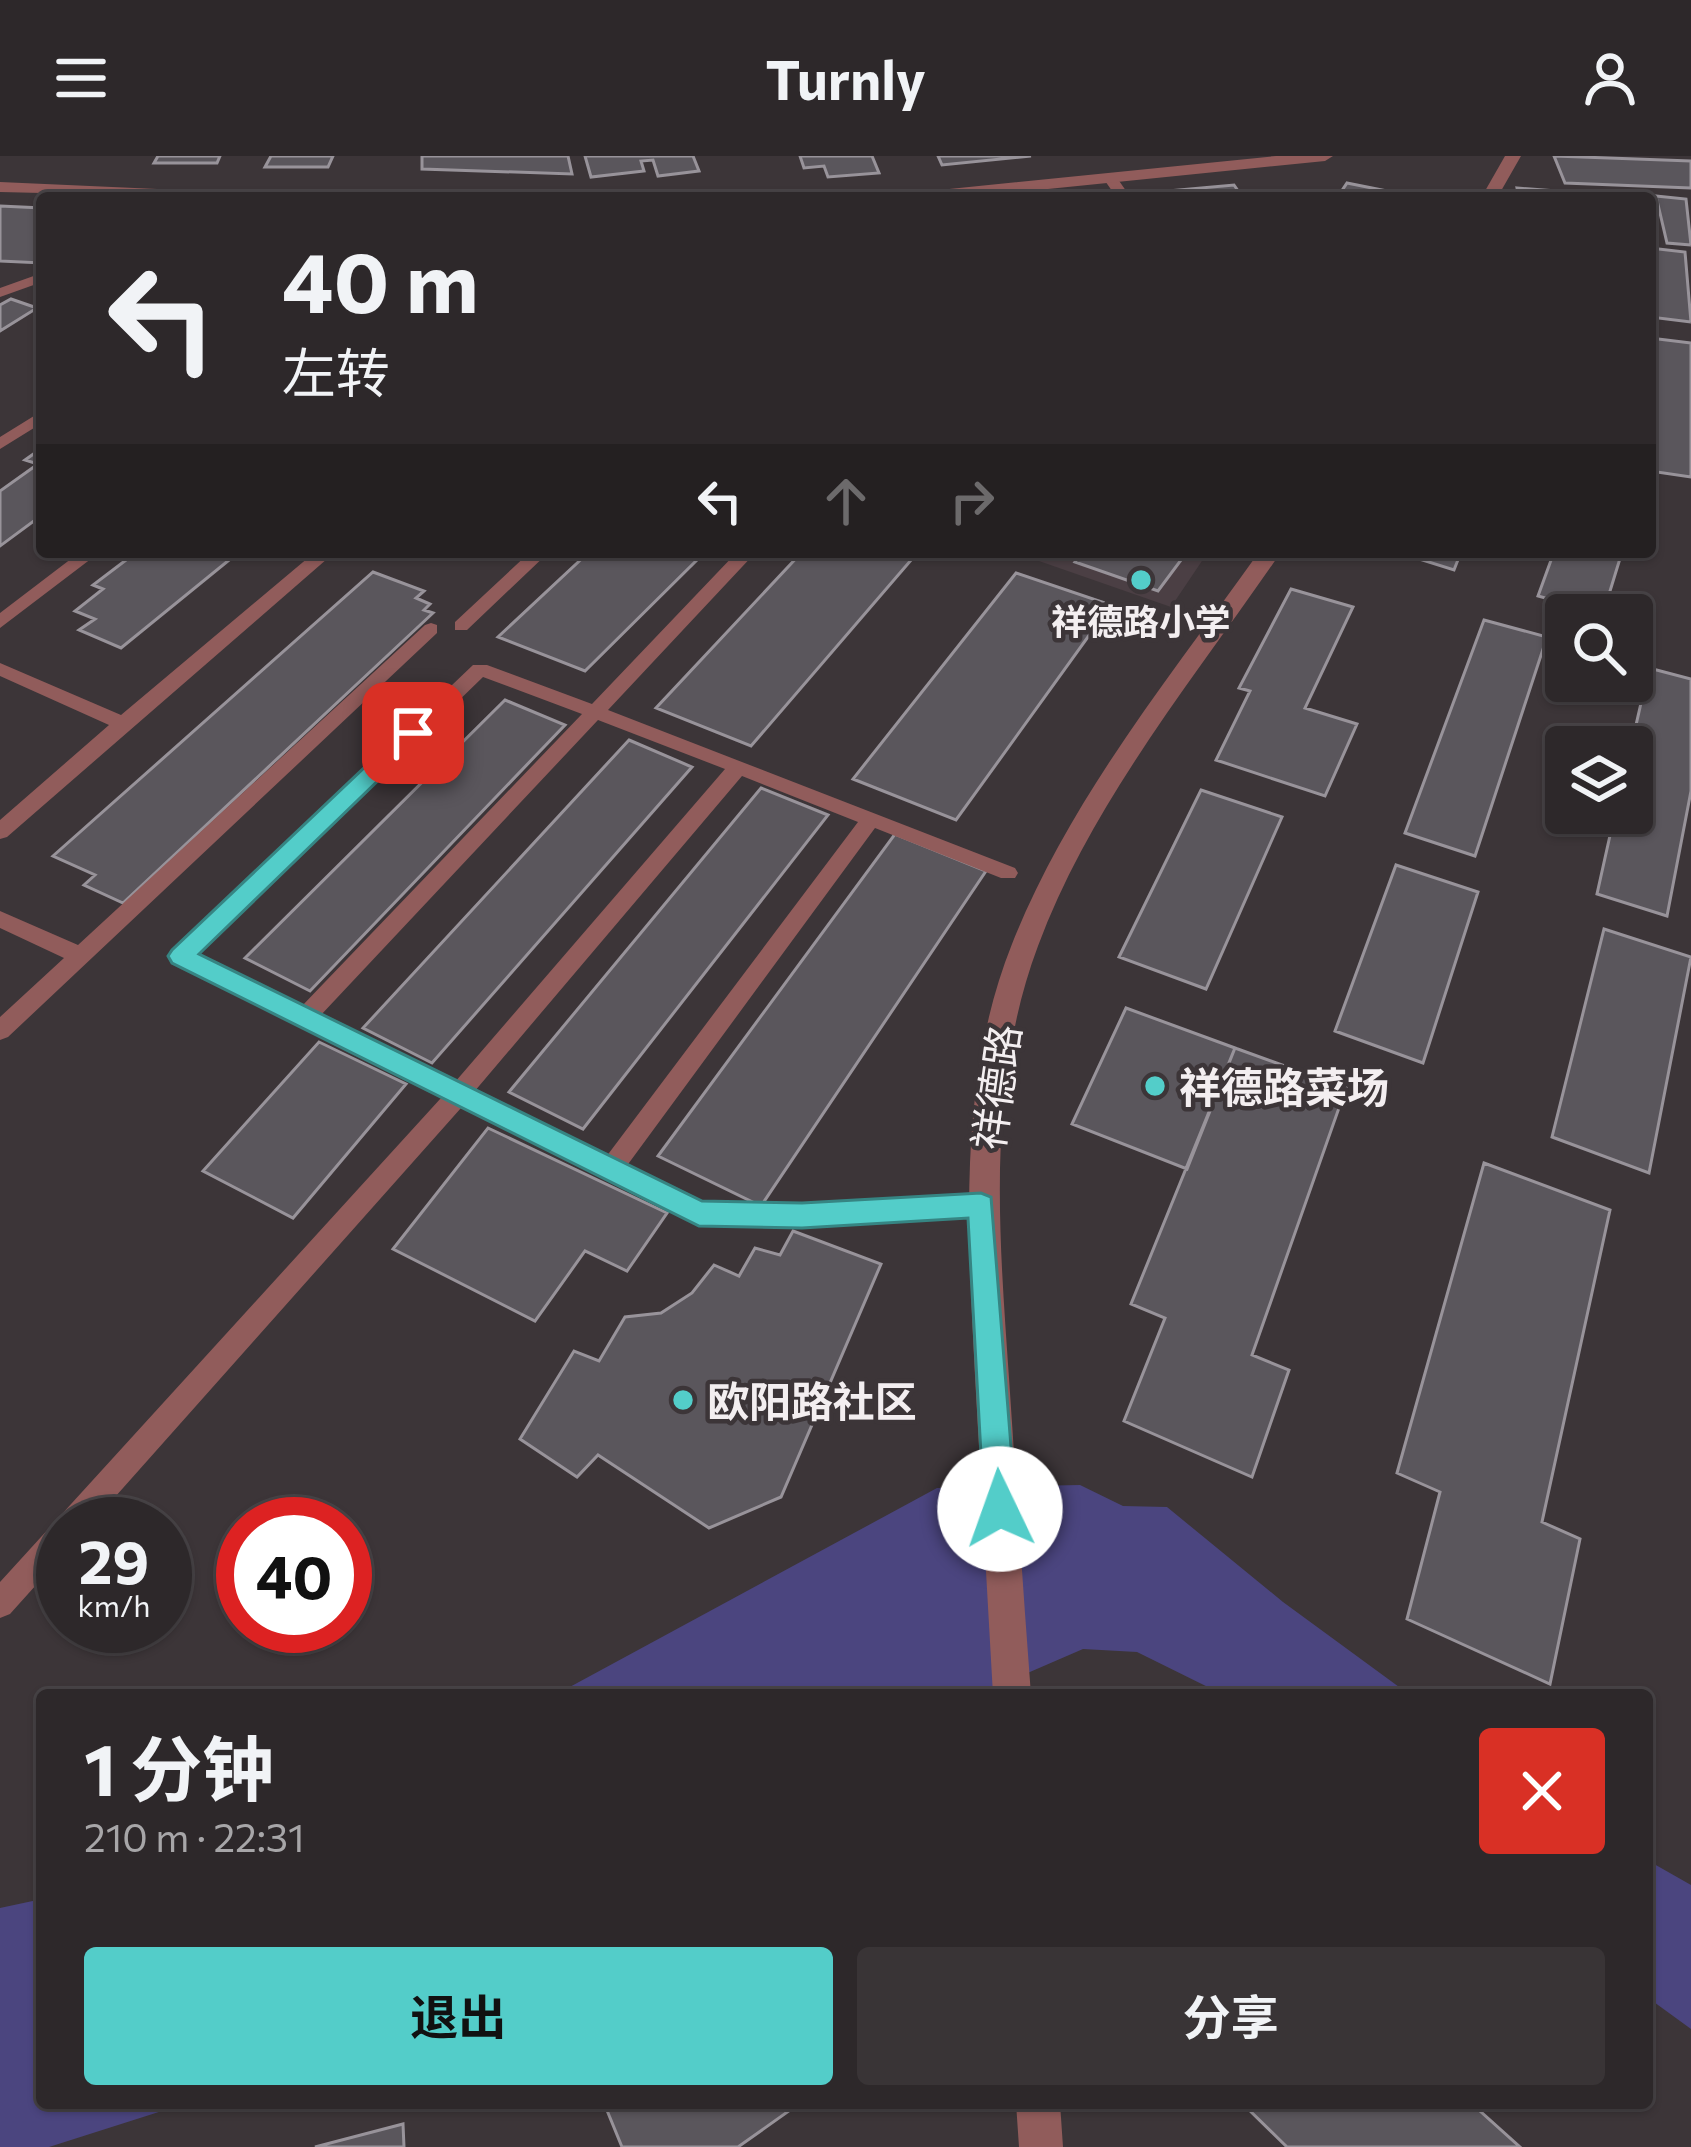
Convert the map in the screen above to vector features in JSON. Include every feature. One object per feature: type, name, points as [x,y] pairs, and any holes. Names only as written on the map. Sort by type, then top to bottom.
[{"type":"street","points":[[970,192],[1325,156]]},
{"type":"street","points":[[1492,192],[1513,156]]},
{"type":"street","points":[[0,187],[81,192]]},
{"type":"street","name":"祥德路","points":[[1012,1689],[981,1205],[985,1107],[1000,1029],[1024,948],[1058,872],[1096,806],[1266,558]]},
{"type":"street","points":[[1038,2109],[1041,2147]]},
{"type":"lane","points":[[1110,178],[1120,192]]},
{"type":"lane","points":[[0,292],[36,279]]},
{"type":"lane","points":[[0,444],[36,420]]},
{"type":"lane","points":[[0,622],[84,558]]},
{"type":"lane","points":[[0,832],[319,558]]},
{"type":"lane","points":[[461,626],[534,558]]},
{"type":"lane","points":[[305,1017],[741,558]]},
{"type":"lane","points":[[0,1031],[431,629]]},
{"type":"lane","points":[[0,669],[124,724]]},
{"type":"lane","points":[[981,1205],[802,1216],[699,1214],[181,956],[480,669],[1008,873]]},
{"type":"lane","points":[[96,1497],[458,1095],[738,767]]},
{"type":"lane","points":[[610,1170],[872,818]]},
{"type":"lane","points":[[0,919],[80,956]]},
{"type":"lane","points":[[0,1604],[36,1564]]},
{"type":"shaded area","name":"祥德路小学","points":[[1030,558],[1204,558],[1171,607]]},
{"type":"shaded area","points":[[1080,1485],[1123,1506],[1167,1507],[1283,1602],[1402,1689],[1212,1689],[1137,1652],[1083,1649],[991,1689],[566,1689],[937,1488]]},
{"type":"shaded area","points":[[1653,1863],[1691,1885],[1691,2029],[1653,2001]]},
{"type":"shaded area","points":[[36,1900],[36,2109],[168,2109],[49,2147],[0,2147],[0,1908]]},
{"type":"building","points":[[158,156],[220,156],[217,163],[154,163]]},
{"type":"building","points":[[271,156],[333,156],[328,167],[265,167]]},
{"type":"building","points":[[422,156],[568,156],[572,174],[422,169]]},
{"type":"building","points":[[585,156],[693,156],[699,171],[658,176],[653,160],[641,161],[644,171],[591,177]]},
{"type":"building","points":[[800,156],[872,156],[879,173],[828,177],[824,166],[804,168]]},
{"type":"building","points":[[938,156],[1031,156],[942,165]]},
{"type":"building","points":[[1554,156],[1691,161],[1691,188],[1565,183]]},
{"type":"building","points":[[1347,183],[1392,192],[1341,192]]},
{"type":"building","points":[[1234,185],[1239,192],[1156,192]]},
{"type":"building","points":[[1517,188],[1569,192],[1518,192]]},
{"type":"building","points":[[1656,196],[1686,199],[1691,245],[1667,243]]},
{"type":"building","points":[[0,206],[36,208],[36,263],[0,261]]},
{"type":"building","points":[[1656,249],[1685,252],[1691,322],[1656,318]]},
{"type":"building","points":[[11,299],[36,309],[0,331],[0,305]]},
{"type":"building","points":[[1656,339],[1691,343],[1691,477],[1656,472]]},
{"type":"building","points":[[36,465],[36,519],[0,546],[0,491]]},
{"type":"building","points":[[129,558],[232,558],[121,648],[79,630],[95,619],[75,611],[103,589],[93,585]]},
{"type":"building","points":[[583,558],[699,558],[585,671],[498,637]]},
{"type":"building","points":[[796,558],[913,558],[751,746],[656,708]]},
{"type":"building","points":[[1078,558],[1183,558],[1158,591],[1075,562]]},
{"type":"building","points":[[1416,558],[1459,558],[1454,570]]},
{"type":"building","points":[[1552,558],[1620,558],[1609,594],[1545,594],[1545,598],[1538,596]]},
{"type":"building","points":[[373,572],[424,591],[416,598],[430,604],[424,610],[433,613],[123,903],[84,885],[95,875],[53,856]]},
{"type":"building","points":[[1016,573],[1111,605],[956,820],[853,779]]},
{"type":"building","points":[[1291,589],[1353,607],[1305,708],[1357,724],[1325,796],[1216,760],[1250,691],[1239,688]]},
{"type":"building","points":[[1484,620],[1545,636],[1475,856],[1405,833]]},
{"type":"building","points":[[1653,669],[1691,679],[1691,791],[1667,916],[1597,894],[1610,834],[1653,834],[1653,726],[1636,726],[1641,702],[1653,702]]},
{"type":"building","points":[[505,700],[565,725],[310,991],[245,958]]},
{"type":"building","points":[[629,740],[692,767],[432,1063],[363,1028]]},
{"type":"building","points":[[761,788],[828,815],[583,1129],[509,1092]]},
{"type":"building","points":[[1201,790],[1282,817],[1206,989],[1119,957]]},
{"type":"building","points":[[895,834],[986,871],[761,1206],[658,1156]]},
{"type":"building","points":[[1396,865],[1478,892],[1423,1063],[1335,1031]]},
{"type":"building","points":[[1604,929],[1691,957],[1649,1173],[1552,1137]]},
{"type":"building","name":"祥德路菜场","points":[[1126,1008],[1235,1048],[1187,1169],[1072,1124]]},
{"type":"building","points":[[319,1042],[406,1084],[293,1218],[203,1171]]},
{"type":"building","points":[[1235,1048],[1346,1088],[1252,1355],[1289,1370],[1252,1477],[1124,1421],[1165,1318],[1131,1304]]},
{"type":"building","points":[[488,1128],[667,1213],[627,1271],[585,1251],[535,1321],[393,1249]]},
{"type":"building","points":[[1484,1163],[1610,1210],[1542,1522],[1580,1539],[1550,1684],[1407,1619],[1440,1492],[1397,1473]]},
{"type":"building","name":"欧阳路社区","points":[[793,1231],[881,1264],[781,1497],[709,1528],[598,1455],[577,1477],[520,1439],[574,1351],[599,1361],[625,1317],[661,1313],[692,1293],[714,1265],[739,1276],[755,1248],[780,1255]]},
{"type":"building","points":[[606,2109],[792,2109],[738,2147],[622,2147]]},
{"type":"building","points":[[1248,2109],[1478,2109],[1520,2147],[1287,2147]]},
{"type":"building","points":[[403,2124],[404,2147],[315,2147]]},
{"type":"place","name":"祥德路小学","points":[[1141,580]]},
{"type":"place","name":"祥德路菜场","points":[[1155,1086]]},
{"type":"place","name":"欧阳路社区","points":[[683,1400]]},
{"type":"route","points":[[413,733],[181,956],[699,1214],[802,1216],[981,1205],[1000,1509]]}]
